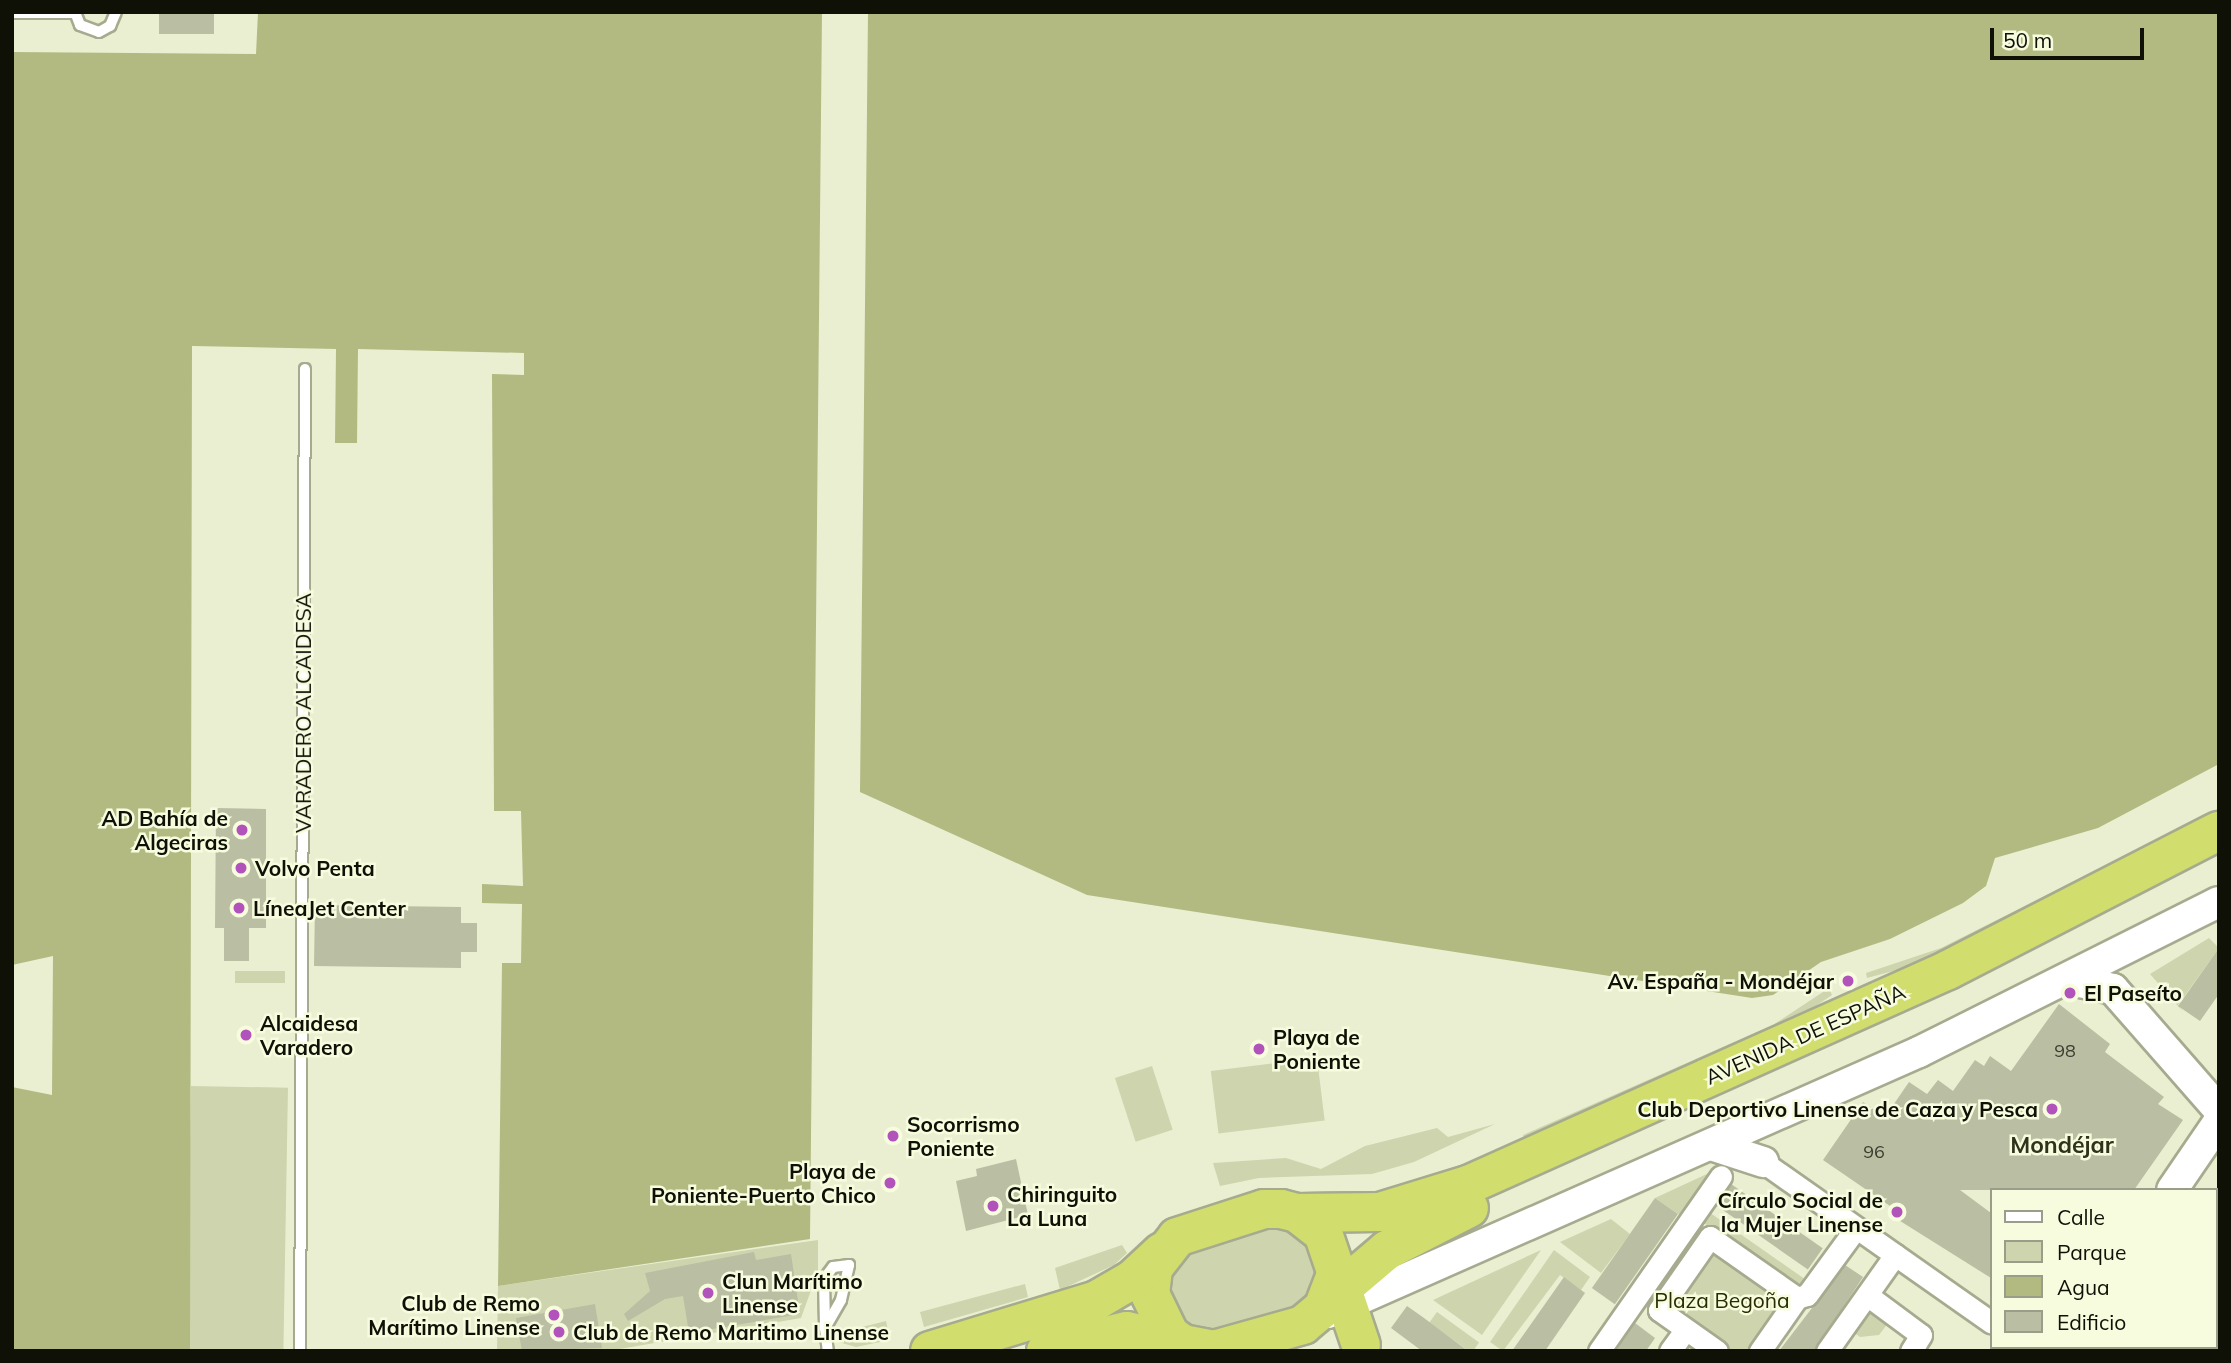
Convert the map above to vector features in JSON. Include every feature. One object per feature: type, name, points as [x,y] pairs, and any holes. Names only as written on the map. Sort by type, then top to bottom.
[{"type":"highway","name":"AVENIDA DE ESPAÑA","points":[[1297,1213],[1362,1215],[1424,1202],[1800,1029],[1948,970],[2219,831]]},
{"type":"highway","name":"AVENIDA DE ESPAÑA","points":[[1319,1310],[1430,1226],[1956,989],[2219,857]]},
{"type":"highway","points":[[930,1351],[1097,1300],[1133,1279],[1162,1252],[1195,1228],[1264,1209],[1297,1213],[1323,1233],[1319,1310]]},
{"type":"highway","points":[[1161,1335],[1150,1281],[1162,1252]]},
{"type":"highway","points":[[1045,1351],[1104,1333],[1161,1335],[1230,1349],[1319,1310]]},
{"type":"highway","points":[[1319,1310],[1364,1348]]},
{"type":"street","points":[[1319,1310],[1769,1119],[2121,953],[2219,902]]},
{"type":"street","points":[[2113,989],[2121,953]]},
{"type":"street","points":[[2066,979],[2113,989],[2219,1110]]},
{"type":"street","points":[[1763,1161],[1758,1145],[1769,1119]]},
{"type":"street","points":[[2173,1188],[2219,1121]]},
{"type":"street","points":[[1711,1145],[1763,1161],[1990,1321]]},
{"type":"street","points":[[1647,1309],[1692,1218],[1721,1177]]},
{"type":"street","points":[[1692,1218],[1710,1237],[1797,1298]]},
{"type":"street","points":[[1760,1351],[1797,1298],[1807,1295],[1856,1228]]},
{"type":"street","points":[[1599,1351],[1647,1309],[1710,1237]]},
{"type":"street","points":[[1827,1351],[1895,1255]]},
{"type":"street","points":[[1867,1295],[1921,1335],[1911,1351]]},
{"type":"street","points":[[1647,1309],[1676,1343],[1702,1351]]},
{"type":"street","points":[[1647,1309],[1717,1351]]},
{"type":"lane","points":[[12,13],[75,12],[86,29],[99,32],[110,26],[116,12]]},
{"type":"lane","name":"VARADERO ALCAIDESA","points":[[300,1351],[305,369]]},
{"type":"lane","points":[[1899,975],[1948,970]]},
{"type":"lane","points":[[824,1328],[841,1300],[849,1265],[833,1267],[824,1279],[824,1328],[828,1351]]},
{"type":"green space","points":[[2088,874],[2093,882],[1923,963],[1867,978],[1866,973],[1941,948]]},
{"type":"green space","points":[[2209,938],[2219,948],[2178,1005],[2184,1013],[2150,974]]},
{"type":"green space","points":[[235,971],[285,971],[285,983],[235,983]]},
{"type":"green space","points":[[1829,988],[1832,995],[1788,1025],[1526,1144],[1523,1135],[1773,1025]]},
{"type":"green space","points":[[1317,1058],[1325,1121],[1218,1134],[1211,1071]]},
{"type":"green space","points":[[1152,1066],[1173,1130],[1136,1142],[1115,1078]]},
{"type":"green space","points":[[191,1086],[288,1088],[283,1351],[186,1351]]},
{"type":"green space","points":[[1495,1124],[1414,1162],[1372,1174],[1259,1178],[1220,1186],[1213,1163],[1286,1158],[1321,1169],[1365,1146],[1437,1128],[1448,1137]]},
{"type":"green space","points":[[1709,1173],[1681,1216],[1655,1198]]},
{"type":"green space","name":"Plaza Begoña","points":[[1706,1210],[1809,1282],[1768,1351],[1702,1351],[1650,1314],[1710,1227],[1699,1220]]},
{"type":"green space","points":[[1611,1219],[1630,1234],[1601,1273],[1560,1242]]},
{"type":"green space","points":[[1274,1223],[1302,1233],[1319,1265],[1305,1306],[1215,1336],[1186,1328],[1168,1304],[1168,1274],[1185,1250]]},
{"type":"green space","name":"Clun Marítimo Linense","points":[[818,1240],[818,1271],[801,1318],[608,1351],[497,1351],[498,1286]]},
{"type":"green space","points":[[1122,1245],[1127,1253],[1114,1265],[1060,1290],[1055,1268]]},
{"type":"green space","points":[[1541,1250],[1482,1335],[1433,1300]]},
{"type":"green space","points":[[1554,1250],[1590,1277],[1581,1290],[1560,1275],[1503,1351],[1490,1342]]},
{"type":"green space","points":[[1025,1284],[1028,1297],[924,1327],[920,1312]]},
{"type":"green space","points":[[1873,1303],[1892,1318],[1879,1335],[1860,1337],[1853,1332]]},
{"type":"green space","points":[[1437,1312],[1479,1343],[1473,1351],[1469,1351],[1429,1323]]},
{"type":"green space","points":[[886,1321],[890,1340],[856,1347],[835,1341],[834,1334]]},
{"type":"water","points":[[258,12],[822,12],[810,1239],[498,1286],[502,963],[521,963],[522,904],[482,903],[482,884],[523,886],[521,811],[494,811],[492,374],[524,375],[524,353],[358,349],[357,443],[335,443],[336,349],[192,346],[190,1351],[12,1351],[12,1087],[52,1095],[53,956],[12,965],[12,52],[256,54]]},
{"type":"water","points":[[868,12],[2219,12],[2219,764],[2098,828],[1995,858],[1986,886],[1963,903],[1890,939],[1821,962],[1773,995],[1752,998],[1087,895],[860,792]]},
{"type":"building","points":[[159,12],[214,12],[214,34],[159,34]]},
{"type":"building","name":"Volvo Penta","points":[[216,808],[266,809],[266,928],[249,928],[249,961],[224,961],[224,928],[215,928]]},
{"type":"building","points":[[315,905],[461,907],[461,923],[477,923],[477,952],[461,952],[461,968],[314,966]]},
{"type":"building","points":[[2219,948],[2219,994],[2200,1021],[2178,1006]]},
{"type":"building","points":[[2059,1004],[2110,1044],[2105,1052],[2164,1097],[2158,1104],[2183,1120],[2135,1188],[1960,1190],[1990,1212],[1990,1277],[1889,1214],[1893,1208],[1823,1160],[1863,1102],[1885,1117],[1909,1082],[1927,1094],[1938,1080],[1953,1091],[1975,1060],[1984,1066],[1990,1056],[2011,1071]]},
{"type":"building","name":"Chiringuito La Luna","points":[[1016,1159],[1028,1215],[966,1231],[956,1181],[977,1176],[976,1169]]},
{"type":"building","points":[[1731,1184],[1823,1248],[1808,1270],[1716,1205]]},
{"type":"building","points":[[1655,1198],[1678,1214],[1615,1304],[1592,1288]]},
{"type":"building","points":[[754,1252],[756,1260],[791,1254],[800,1314],[689,1333],[683,1296],[665,1299],[628,1321],[624,1314],[650,1291],[645,1273]]},
{"type":"building","points":[[1845,1265],[1863,1277],[1814,1351],[1779,1351]]},
{"type":"building","points":[[1564,1277],[1585,1293],[1545,1351],[1512,1351]]},
{"type":"building","name":"Club de Remo Maritimo Linense","points":[[595,1304],[602,1348],[522,1351],[516,1318]]},
{"type":"building","points":[[1407,1306],[1468,1351],[1422,1351],[1391,1328]]},
{"type":"building","points":[[1635,1323],[1655,1338],[1646,1351],[1615,1351]]},
{"type":"place","name":"AD Bahía de Algeciras","points":[[242,830]]},
{"type":"place","name":"Volvo Penta","points":[[241,868]]},
{"type":"place","name":"LíneaJet Center","points":[[239,908]]},
{"type":"place","name":"Av. España - Mondéjar","points":[[1848,981]]},
{"type":"place","name":"El Paseíto","points":[[2070,993]]},
{"type":"place","name":"Alcaidesa Varadero","points":[[246,1035]]},
{"type":"place","name":"Playa de Poniente","points":[[1259,1049]]},
{"type":"place","name":"Club Deportivo Linense de Caza y Pesca","points":[[2052,1109]]},
{"type":"place","name":"Socorrismo Poniente","points":[[893,1136]]},
{"type":"place","name":"Playa de Poniente-Puerto Chico","points":[[890,1183]]},
{"type":"place","name":"Chiringuito La Luna","points":[[993,1206]]},
{"type":"place","name":"Círculo Social de la Mujer Linense","points":[[1897,1212]]},
{"type":"place","name":"Clun Marítimo Linense","points":[[708,1293]]},
{"type":"place","name":"Club de Remo Marítimo Linense","points":[[554,1315]]},
{"type":"place","name":"Club de Remo Maritimo Linense","points":[[559,1332]]},
{"type":"district","name":"Mondéjar","points":[[2062,1145]]}]
